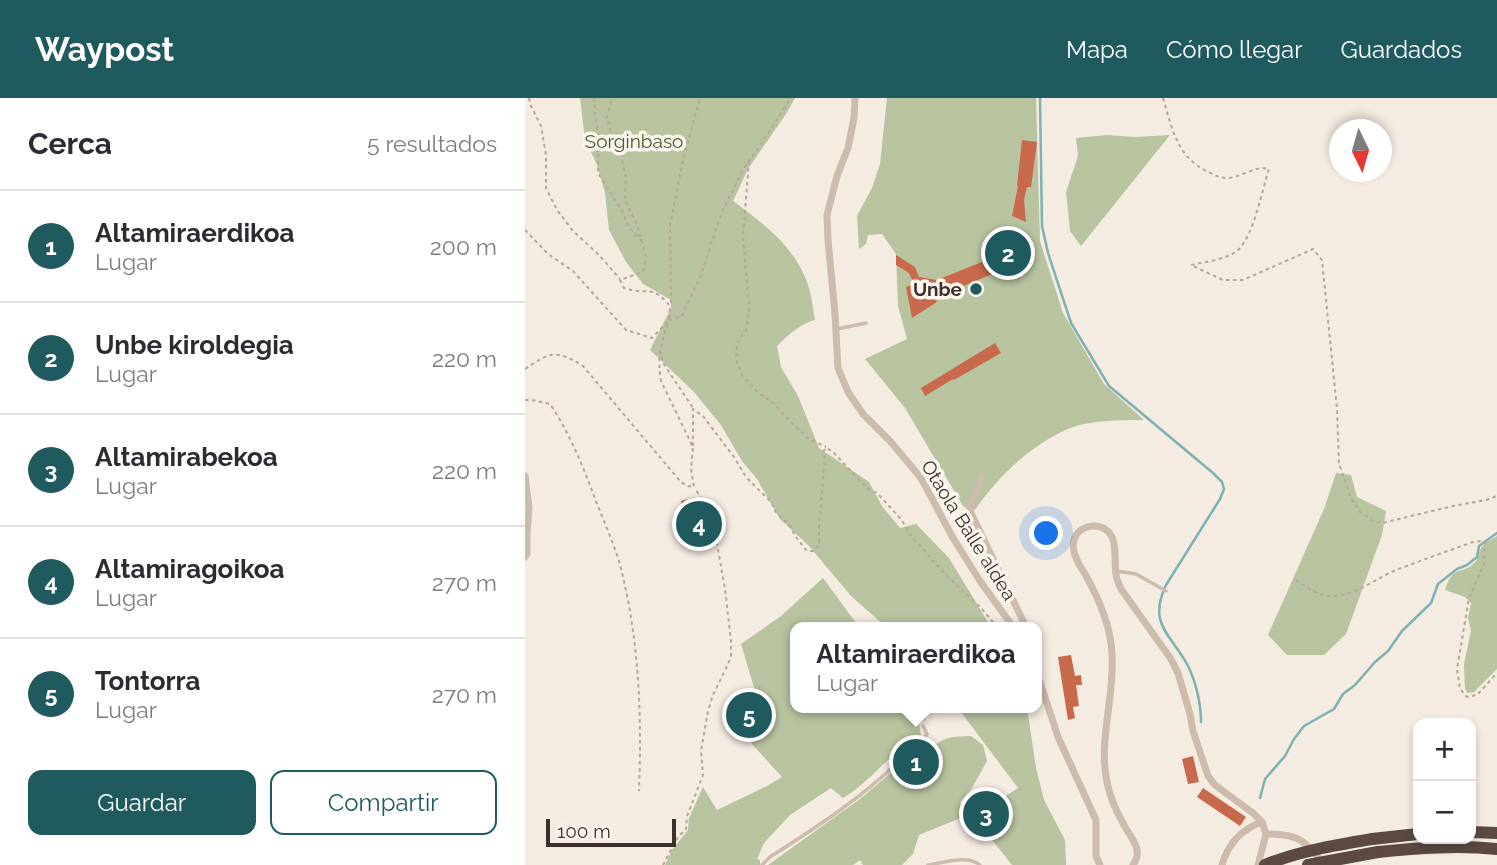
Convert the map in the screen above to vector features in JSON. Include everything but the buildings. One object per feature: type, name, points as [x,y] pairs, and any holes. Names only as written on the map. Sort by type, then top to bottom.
[{"type":"highway","points":[[1476,832],[1497,834]]},
{"type":"highway","points":[[1308,865],[1413,835]]},
{"type":"highway","points":[[1265,865],[1302,853],[1375,845],[1497,849]]},
{"type":"street","name":"Otaola Balle aldea","points":[[855,98],[848,148],[837,176],[827,215],[838,368],[848,392],[863,414],[921,478],[953,538],[1009,622]]},
{"type":"street","name":"Otaola Balle aldea","points":[[981,476],[969,509],[1024,622]]},
{"type":"street","points":[[525,477],[529,508],[525,557]]},
{"type":"street","points":[[1133,865],[1137,858],[1137,848],[1114,806],[1107,782],[1103,747],[1112,668],[1110,637],[1098,601],[1073,548],[1073,538],[1086,527],[1105,529],[1112,537],[1115,571],[1121,589],[1178,673],[1208,776],[1215,785],[1262,822],[1266,834],[1258,865]]},
{"type":"street","points":[[1042,688],[1059,737],[1096,820],[1096,856],[1100,865]]},
{"type":"street","points":[[1222,865],[1225,855],[1241,832],[1262,822]]},
{"type":"street","points":[[1266,834],[1288,834],[1309,845],[1324,865]]},
{"type":"lane","points":[[835,330],[866,323]]},
{"type":"lane","points":[[1115,571],[1136,574],[1166,591]]},
{"type":"lane","points":[[762,865],[840,811],[890,771],[927,734],[923,726]]},
{"type":"lane","points":[[928,865],[974,860],[980,865]]},
{"type":"path","points":[[529,98],[541,126],[546,155],[546,188],[557,210],[573,231],[599,255],[624,288],[660,294],[670,306]]},
{"type":"path","points":[[594,98],[598,173],[622,211],[628,226],[643,244]]},
{"type":"path","points":[[612,98],[607,117],[612,139],[621,153],[626,178],[625,201],[637,223],[646,258],[644,269],[640,273],[620,280]]},
{"type":"path","points":[[693,447],[661,381],[659,371],[660,349],[669,320],[670,225],[699,98]]},
{"type":"path","points":[[525,230],[548,254],[573,271],[627,330],[652,338],[669,320],[682,316],[701,275],[721,214],[744,168],[791,98]]},
{"type":"path","points":[[1163,98],[1176,140],[1190,160],[1201,168],[1219,177],[1229,178],[1263,167],[1269,169],[1257,212],[1237,251],[1219,259],[1191,265],[1223,280],[1243,280],[1313,249],[1322,260],[1337,409],[1339,464],[1352,500],[1360,512],[1372,521],[1382,523],[1497,496]]},
{"type":"path","points":[[750,160],[743,235],[749,309],[745,331],[739,339],[736,351],[743,377],[809,439],[832,451],[869,490],[877,493],[945,574],[993,622]]},
{"type":"path","points":[[660,349],[663,363],[693,409],[703,416],[746,477],[772,503],[775,511],[791,527],[807,551],[813,551],[819,545],[825,458],[823,452],[827,448]]},
{"type":"path","points":[[525,369],[552,353],[583,366],[680,481],[694,487]]},
{"type":"path","points":[[525,400],[550,404],[559,416],[581,461],[618,561],[635,641],[640,720],[639,791]]},
{"type":"path","points":[[663,865],[688,823],[687,816],[703,775],[701,751],[708,711],[731,656],[725,589],[716,534],[712,516],[694,487],[691,469],[693,409]]},
{"type":"path","points":[[1296,580],[1317,593],[1337,596],[1473,542],[1485,542],[1484,564],[1469,598],[1457,668],[1459,689],[1467,697],[1477,695],[1497,673]]},
{"type":"green space","name":"Sorginbaso","points":[[580,98],[795,98],[748,169],[733,201],[768,228],[788,249],[804,274],[809,288],[815,320],[799,327],[777,346],[781,367],[798,396],[819,448],[869,482],[882,506],[900,528],[916,524],[949,558],[988,622],[880,622],[851,596],[809,546],[780,519],[721,425],[694,392],[650,350],[671,308],[671,300],[643,284],[626,262],[609,230],[605,193],[597,165],[585,139]]},
{"type":"green space","name":"Unbe","points":[[887,98],[1036,98],[1040,241],[1063,313],[1104,384],[1144,420],[1086,424],[1054,436],[1015,464],[993,486],[974,511],[963,506],[905,408],[865,359],[907,339],[898,306],[896,254],[882,234],[868,235],[866,244],[859,249],[857,216],[872,188],[880,164]]},
{"type":"green space","points":[[1170,135],[1081,246],[1070,231],[1066,192],[1078,156],[1076,138]]},
{"type":"green space","points":[[1336,473],[1351,475],[1357,497],[1386,511],[1382,535],[1346,634],[1324,655],[1287,655],[1268,635],[1324,509]]},
{"type":"green space","points":[[1497,536],[1497,669],[1474,692],[1467,693],[1464,664],[1471,631],[1468,618],[1471,603],[1465,597],[1445,590],[1452,576],[1472,565],[1483,546]]},
{"type":"green space","points":[[823,578],[855,622],[790,622],[790,713],[921,713],[926,719],[919,724],[921,735],[900,749],[843,798],[831,788],[790,815],[764,843],[757,859],[760,860],[760,865],[665,865],[672,850],[688,830],[689,818],[703,787],[717,810],[782,777],[748,737],[762,714],[741,644],[781,616]]},
{"type":"green space","points":[[962,713],[1028,713],[1044,800],[1065,840],[1066,865],[1012,865],[982,825],[997,814],[991,806],[1018,788]]},
{"type":"green space","points":[[971,736],[983,745],[987,761],[972,788],[960,802],[968,815],[919,835],[913,854],[902,865],[863,865],[860,860],[853,865],[768,865],[860,799],[893,771],[901,781],[913,776],[916,780],[942,766],[931,751],[939,742]]},
{"type":"waterway","name":"Unbe","points":[[1040,98],[1042,226],[1071,323],[1109,386],[1213,473],[1222,482],[1224,489],[1166,585],[1159,609],[1163,627],[1193,678],[1201,722]]},
{"type":"waterway","points":[[1260,798],[1265,779],[1285,756],[1304,726],[1334,709],[1343,694],[1388,651],[1402,631],[1431,603],[1438,584],[1477,557],[1479,546],[1497,533]]},
{"type":"place","name":"Unbe kiroldegia","points":[[1008,253]]},
{"type":"place","name":"Unbe","points":[[976,289]]},
{"type":"place","name":"Altamiragoikoa","points":[[699,524]]},
{"type":"place","name":"Tontorra","points":[[749,715]]},
{"type":"place","name":"Altamiraerdikoa","points":[[916,762]]},
{"type":"place","name":"Altamirabekoa","points":[[986,814]]}]
